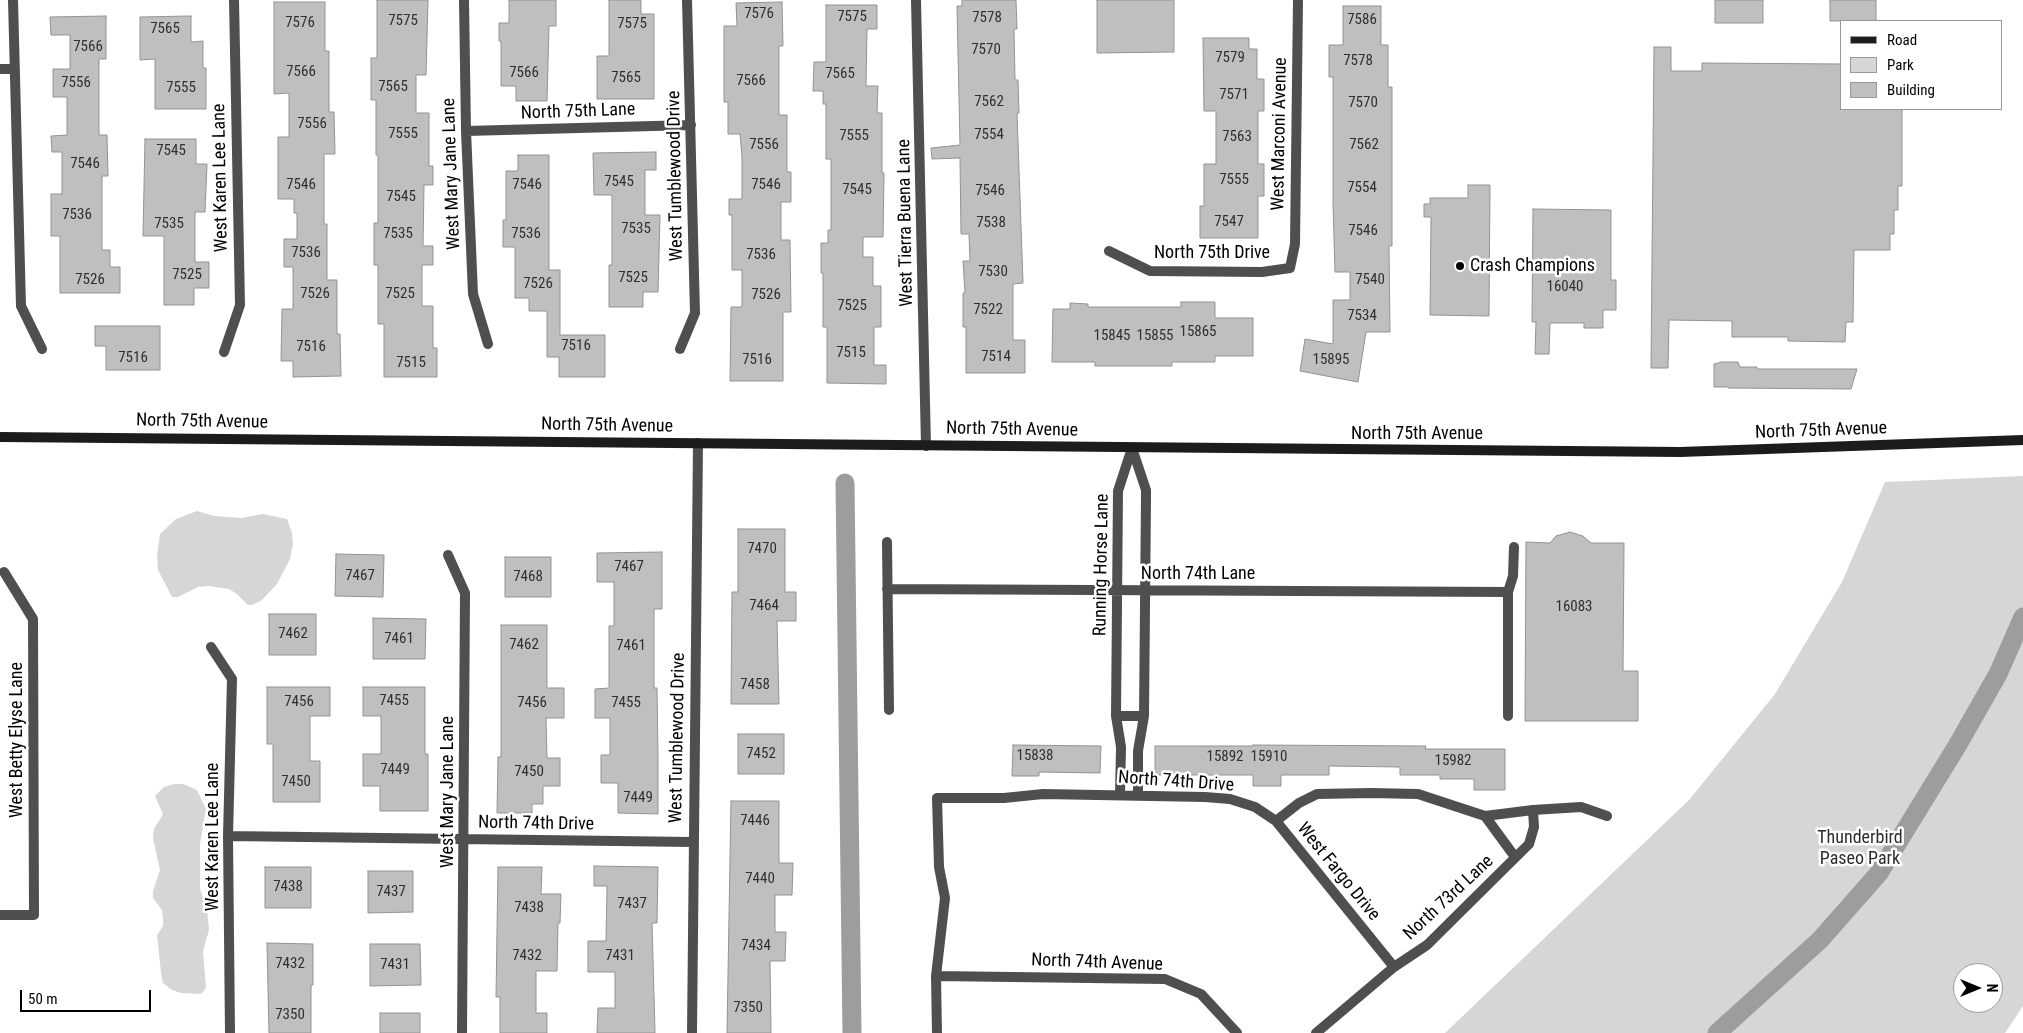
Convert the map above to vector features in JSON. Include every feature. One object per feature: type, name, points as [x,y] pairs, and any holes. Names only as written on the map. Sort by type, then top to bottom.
[{"type":"main road","name":"North 75th Avenue","points":[[0,437],[1686,452],[2023,440]]},
{"type":"street","points":[[13,0],[21,306],[42,349]]},
{"type":"street","name":"West Karen Lee Lane","points":[[224,352],[240,305],[234,0]]},
{"type":"street","name":"West Mary Jane Lane","points":[[464,0],[466,131],[473,294],[488,344]]},
{"type":"street","name":"West Tumblewood Drive","points":[[680,349],[695,314],[688,0]]},
{"type":"street","name":"West Tierra Buena Lane","points":[[916,0],[926,446]]},
{"type":"street","name":"West Marconi Avenue","points":[[1290,268],[1295,244],[1298,0]]},
{"type":"street","points":[[0,70],[16,69]]},
{"type":"street","name":"North 75th Lane","points":[[466,131],[691,125]]},
{"type":"street","name":"North 75th Drive","points":[[1108,251],[1150,271],[1262,272],[1290,268]]},
{"type":"street","name":"West Tumblewood Drive","points":[[692,1033],[698,444]]},
{"type":"street","points":[[1132,448],[1146,490],[1144,716],[1138,751],[1138,795]]},
{"type":"street","name":"Running Horse Lane","points":[[1120,795],[1120,747],[1116,716],[1118,491],[1132,448]]},
{"type":"street","points":[[887,542],[889,710]]},
{"type":"street","points":[[1508,716],[1508,592],[1513,576],[1514,547]]},
{"type":"street","name":"West Mary Jane Lane","points":[[448,555],[465,594],[462,1033]]},
{"type":"street","name":"West Betty Elyse Lane","points":[[0,914],[34,915],[33,619],[4,572]]},
{"type":"street","name":"North 74th Lane","points":[[887,589],[1508,592]]},
{"type":"street","name":"West Karen Lee Lane","points":[[212,646],[232,679],[228,836],[230,1033]]},
{"type":"street","points":[[1116,716],[1144,716]]},
{"type":"street","name":"North 74th Drive","points":[[936,976],[945,898],[939,867],[937,798],[1004,798],[1043,794],[1205,797],[1230,800],[1255,807],[1276,821]]},
{"type":"street","points":[[1276,821],[1299,803],[1317,794],[1418,794],[1485,816],[1581,807],[1607,816]]},
{"type":"street","name":"North 73rd Lane","points":[[1316,1033],[1394,967],[1427,945],[1530,844],[1534,827],[1533,810]]},
{"type":"street","points":[[1485,816],[1515,857]]},
{"type":"street","name":"West Fargo Drive","points":[[1276,821],[1394,967]]},
{"type":"street","name":"North 74th Drive","points":[[228,836],[693,842]]},
{"type":"street","points":[[936,976],[937,1033]]},
{"type":"street","name":"North 74th Avenue","points":[[936,976],[1165,979],[1202,994],[1237,1033]]},
{"type":"green space","name":"Thunderbird Paseo Park","points":[[2023,476],[2023,1006],[2005,1033],[1445,1033],[1689,800],[1775,694],[1842,582],[1885,482]]},
{"type":"green space","points":[[197,511],[214,516],[241,518],[263,514],[287,519],[292,533],[293,544],[290,559],[277,584],[262,600],[248,605],[229,589],[208,586],[198,587],[178,597],[172,597],[158,570],[157,556],[160,534],[176,519]]},
{"type":"green space","points":[[183,784],[197,790],[206,809],[200,844],[200,889],[207,909],[209,930],[203,951],[206,988],[201,994],[181,993],[172,990],[163,983],[161,973],[157,935],[163,926],[163,918],[162,910],[153,898],[153,891],[160,870],[153,838],[154,829],[163,814],[155,796],[164,787]]},
{"type":"building","points":[[377,0],[428,0],[426,75],[416,75],[416,113],[429,113],[429,166],[433,166],[433,185],[424,185],[423,246],[433,246],[433,265],[422,265],[422,306],[433,306],[433,348],[437,348],[437,377],[384,377],[384,324],[378,324],[378,265],[374,265],[374,223],[378,223],[378,155],[376,155],[376,100],[371,100],[371,58],[377,58]]},
{"type":"building","points":[[509,0],[556,0],[556,26],[549,26],[547,101],[516,101],[516,86],[501,86],[499,23],[509,23]]},
{"type":"building","points":[[609,0],[641,0],[641,14],[654,14],[654,99],[597,99],[597,56],[609,56]]},
{"type":"building","points":[[962,0],[1016,0],[1017,29],[1014,29],[1015,80],[1018,80],[1019,113],[1017,113],[1023,283],[1013,284],[1013,340],[1025,340],[1025,373],[966,373],[966,327],[963,327],[963,293],[965,293],[963,261],[970,261],[969,234],[961,234],[960,158],[932,159],[931,148],[960,145],[957,6],[962,6]]},
{"type":"building","points":[[1097,0],[1174,0],[1174,52],[1097,53]]},
{"type":"building","points":[[1715,0],[1763,0],[1763,23],[1715,23]]},
{"type":"building","points":[[1830,0],[1876,0],[1876,20],[1830,21]]},
{"type":"building","points":[[274,2],[325,2],[325,51],[329,51],[329,112],[334,112],[335,154],[324,154],[324,224],[327,224],[327,280],[337,280],[337,334],[340,334],[341,376],[293,377],[293,361],[281,361],[282,309],[293,309],[293,267],[284,267],[284,239],[297,239],[297,213],[294,213],[294,199],[278,199],[278,137],[289,137],[289,93],[274,94]]},
{"type":"building","points":[[782,2],[783,46],[779,46],[779,115],[787,115],[787,172],[791,172],[791,202],[781,202],[781,240],[790,240],[791,312],[783,312],[783,381],[730,381],[731,307],[742,307],[742,270],[732,270],[732,215],[729,215],[729,199],[742,199],[742,157],[740,134],[728,134],[728,102],[724,102],[724,26],[737,26],[736,3]]},
{"type":"building","points":[[826,5],[877,5],[877,29],[867,29],[866,86],[878,86],[877,113],[882,113],[882,173],[884,173],[883,237],[863,237],[863,257],[873,257],[873,286],[881,286],[881,327],[874,327],[874,365],[886,365],[886,384],[827,383],[827,327],[823,327],[821,243],[828,243],[828,230],[831,230],[831,159],[826,159],[826,104],[823,104],[823,91],[813,91],[814,62],[826,62]]},
{"type":"building","points":[[1343,6],[1381,6],[1381,45],[1388,45],[1388,87],[1392,87],[1392,246],[1389,246],[1390,332],[1366,332],[1358,382],[1300,371],[1305,339],[1333,344],[1333,300],[1350,300],[1350,272],[1335,272],[1333,77],[1329,77],[1329,45],[1343,45]]},
{"type":"building","points":[[106,16],[106,59],[99,59],[99,135],[107,135],[108,176],[102,176],[102,250],[110,250],[110,267],[120,267],[120,293],[60,293],[60,236],[51,236],[51,194],[62,194],[62,152],[52,152],[51,136],[67,135],[67,97],[53,97],[53,69],[70,69],[70,35],[51,35],[50,17]]},
{"type":"building","points":[[191,16],[191,42],[203,41],[203,68],[206,68],[206,109],[155,109],[155,59],[140,60],[140,17]]},
{"type":"building","points":[[1203,38],[1249,38],[1249,49],[1257,49],[1257,79],[1264,79],[1264,111],[1258,111],[1258,164],[1264,164],[1264,196],[1258,196],[1258,238],[1200,238],[1200,206],[1204,206],[1204,164],[1216,164],[1216,111],[1204,111]]},
{"type":"building","points":[[1654,47],[1671,47],[1671,71],[1702,71],[1702,63],[1840,64],[1840,110],[1902,110],[1902,186],[1898,186],[1898,210],[1894,210],[1894,234],[1890,234],[1890,250],[1854,250],[1853,322],[1846,322],[1845,342],[1788,341],[1788,337],[1732,337],[1732,321],[1669,320],[1668,368],[1651,368]]},
{"type":"building","points":[[145,139],[196,139],[196,164],[207,164],[205,212],[195,212],[195,262],[209,262],[209,288],[194,288],[194,305],[164,305],[164,236],[143,236]]},
{"type":"building","points":[[656,152],[656,170],[645,170],[645,215],[660,215],[658,292],[643,292],[643,307],[609,307],[609,265],[612,265],[612,195],[594,195],[593,153]]},
{"type":"building","points":[[518,155],[549,155],[549,270],[560,270],[560,335],[605,335],[605,377],[559,377],[559,357],[547,357],[547,311],[529,311],[529,298],[515,298],[515,247],[503,247],[503,220],[506,220],[506,171],[518,171]]},
{"type":"building","name":"Crash Champions","points":[[1468,185],[1490,185],[1489,316],[1430,315],[1431,217],[1424,217],[1424,204],[1430,204],[1430,198],[1468,198]]},
{"type":"building","points":[[1533,209],[1611,210],[1611,280],[1616,280],[1616,310],[1603,310],[1603,328],[1584,328],[1584,323],[1550,323],[1549,354],[1535,354],[1536,322],[1532,322]]},
{"type":"building","points":[[1181,302],[1215,302],[1215,318],[1253,318],[1253,356],[1215,356],[1215,362],[1172,362],[1172,366],[1095,366],[1095,362],[1052,362],[1053,309],[1070,309],[1070,303],[1088,304],[1088,307],[1181,307]]},
{"type":"building","points":[[95,326],[160,326],[160,370],[106,370],[106,346],[95,346]]},
{"type":"building","points":[[1738,362],[1740,367],[1757,367],[1757,369],[1857,369],[1851,389],[1714,387],[1714,364]]},
{"type":"building","points":[[738,529],[785,529],[785,592],[796,592],[796,621],[777,621],[779,704],[731,704],[732,592],[738,592]]},
{"type":"building","points":[[1570,532],[1583,536],[1591,543],[1624,543],[1623,671],[1638,671],[1638,721],[1525,721],[1526,542],[1550,543],[1556,536]]},
{"type":"building","points":[[662,552],[662,609],[654,609],[654,688],[657,688],[658,814],[618,813],[618,783],[601,783],[601,755],[610,755],[610,718],[595,718],[595,689],[609,688],[609,626],[614,626],[614,582],[597,582],[597,553]]},
{"type":"building","points":[[336,554],[384,555],[383,597],[335,596]]},
{"type":"building","points":[[505,557],[551,557],[551,597],[505,597]]},
{"type":"building","points":[[269,614],[316,614],[316,655],[269,655]]},
{"type":"building","points":[[373,618],[426,619],[425,659],[373,659]]},
{"type":"building","points":[[501,625],[547,625],[547,688],[564,688],[564,718],[546,718],[547,758],[560,758],[560,786],[543,786],[543,804],[532,804],[532,813],[497,813],[498,757],[501,757]]},
{"type":"building","points":[[267,687],[330,687],[330,716],[310,716],[310,761],[320,761],[320,802],[273,802],[273,744],[267,744]]},
{"type":"building","points":[[363,687],[425,687],[425,754],[428,754],[428,811],[380,811],[380,786],[363,786],[363,754],[381,754],[381,716],[363,716]]},
{"type":"building","points":[[738,734],[784,734],[784,774],[738,774]]},
{"type":"building","points":[[1013,745],[1101,746],[1100,773],[1039,772],[1039,776],[1012,776]]},
{"type":"building","points":[[1155,746],[1426,746],[1425,749],[1505,749],[1505,790],[1474,790],[1474,779],[1440,779],[1440,775],[1400,775],[1400,767],[1329,766],[1329,775],[1281,775],[1281,786],[1253,786],[1253,775],[1155,775]]},
{"type":"building","points":[[731,801],[779,801],[779,863],[793,863],[792,895],[775,895],[775,932],[786,932],[785,961],[770,961],[771,1033],[727,1033]]},
{"type":"building","points":[[594,866],[658,867],[657,923],[652,923],[655,1033],[597,1033],[598,1008],[615,1008],[615,972],[588,972],[588,941],[606,941],[607,886],[594,886]]},
{"type":"building","points":[[265,867],[311,867],[311,908],[265,908]]},
{"type":"building","points":[[498,867],[542,867],[541,894],[561,894],[557,971],[536,971],[536,1013],[547,1013],[547,1033],[500,1033],[500,997],[496,997]]},
{"type":"building","points":[[368,871],[413,871],[413,912],[368,913]]},
{"type":"building","points":[[267,943],[313,944],[311,1033],[269,1033]]},
{"type":"building","points":[[370,944],[420,944],[421,985],[370,986]]},
{"type":"building","points":[[380,1013],[420,1013],[420,1033],[380,1033]]},
{"type":"waterway","points":[[845,483],[852,1033]]},
{"type":"waterway","points":[[1717,1033],[1820,940],[1879,873],[1957,746],[1998,674],[2023,617]]},
{"type":"place","name":"Crash Champions","points":[[1460,266]]}]
